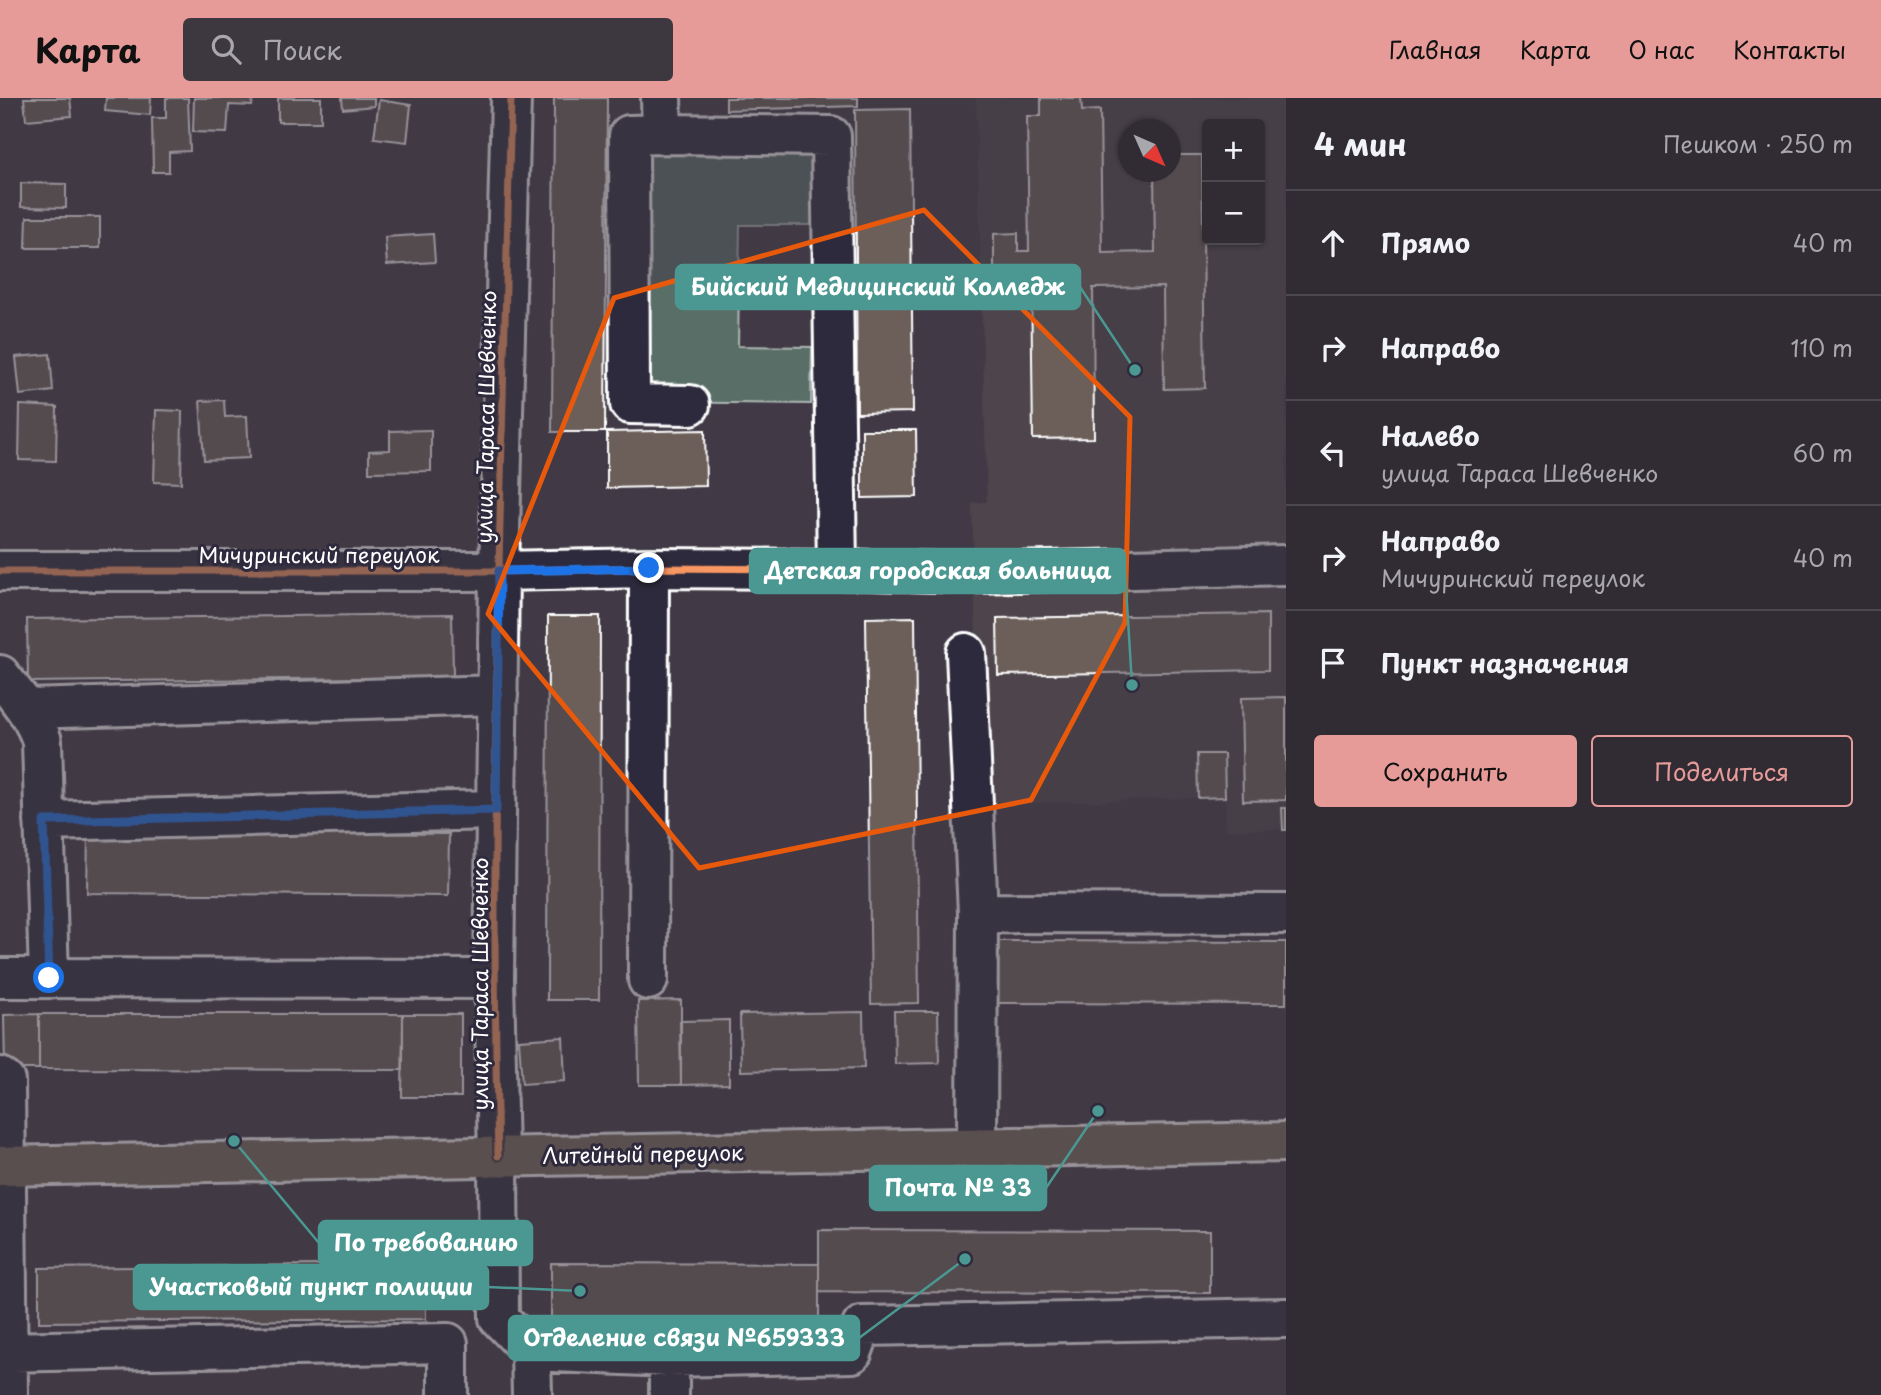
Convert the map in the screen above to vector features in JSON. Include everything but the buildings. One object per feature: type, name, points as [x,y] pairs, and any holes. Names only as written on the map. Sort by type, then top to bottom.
[{"type":"main road","name":"Литейный переулок","points":[[4,1166],[1286,1142]]},
{"type":"street","name":"улица Тараса Шевченко","points":[[499,1318],[494,979],[499,571],[511,98]]},
{"type":"street","points":[[690,405],[630,404],[629,135],[662,116],[831,136],[837,569]]},
{"type":"street","name":"Мичуринский переулок","points":[[0,571],[499,571],[649,568],[974,573],[1286,565]]},
{"type":"street","points":[[648,980],[649,568]]},
{"type":"street","points":[[965,653],[978,913],[977,1146]]},
{"type":"street","points":[[0,675],[27,709],[38,728],[41,741],[49,978]]},
{"type":"street","points":[[27,709],[498,695]]},
{"type":"street","points":[[44,821],[496,810]]},
{"type":"street","points":[[978,913],[1286,914]]},
{"type":"street","points":[[0,978],[494,979]]},
{"type":"street","points":[[0,1077],[5,1081],[4,1352],[8,1395]]},
{"type":"street","points":[[4,1352],[448,1343],[499,1318],[531,1351],[532,1395]]},
{"type":"street","points":[[531,1351],[669,1357],[852,1353],[862,1326],[1286,1318]]},
{"type":"street","points":[[448,1343],[448,1395]]},
{"type":"street","points":[[669,1357],[669,1395]]},
{"type":"highlighted area","points":[[924,210],[1130,417],[1125,623],[1031,800],[699,868],[488,614],[614,298]]},
{"type":"shaded area","points":[[976,98],[1286,98],[1286,829],[1226,830],[1225,797],[981,805],[972,503],[987,502]]},
{"type":"green space","points":[[647,145],[822,147],[821,225],[740,225],[738,346],[812,347],[811,404],[644,402]]},
{"type":"cycle path","points":[[498,1156],[496,759],[511,98]]},
{"type":"cycle path","points":[[0,571],[499,571],[649,568],[974,573]]},
{"type":"place","name":"Бийский Медицинский Колледж","points":[[1135,370]]},
{"type":"place","name":"Детская городская больница","points":[[1132,685]]},
{"type":"place","name":"Почта № 33","points":[[1098,1111]]},
{"type":"place","name":"По требованию","points":[[234,1141]]},
{"type":"place","name":"Отделение связи №659333","points":[[965,1259]]},
{"type":"place","name":"Участковый пункт полиции","points":[[580,1291]]},
{"type":"route","points":[[49,978],[44,821],[496,810],[499,571],[649,568]]}]
